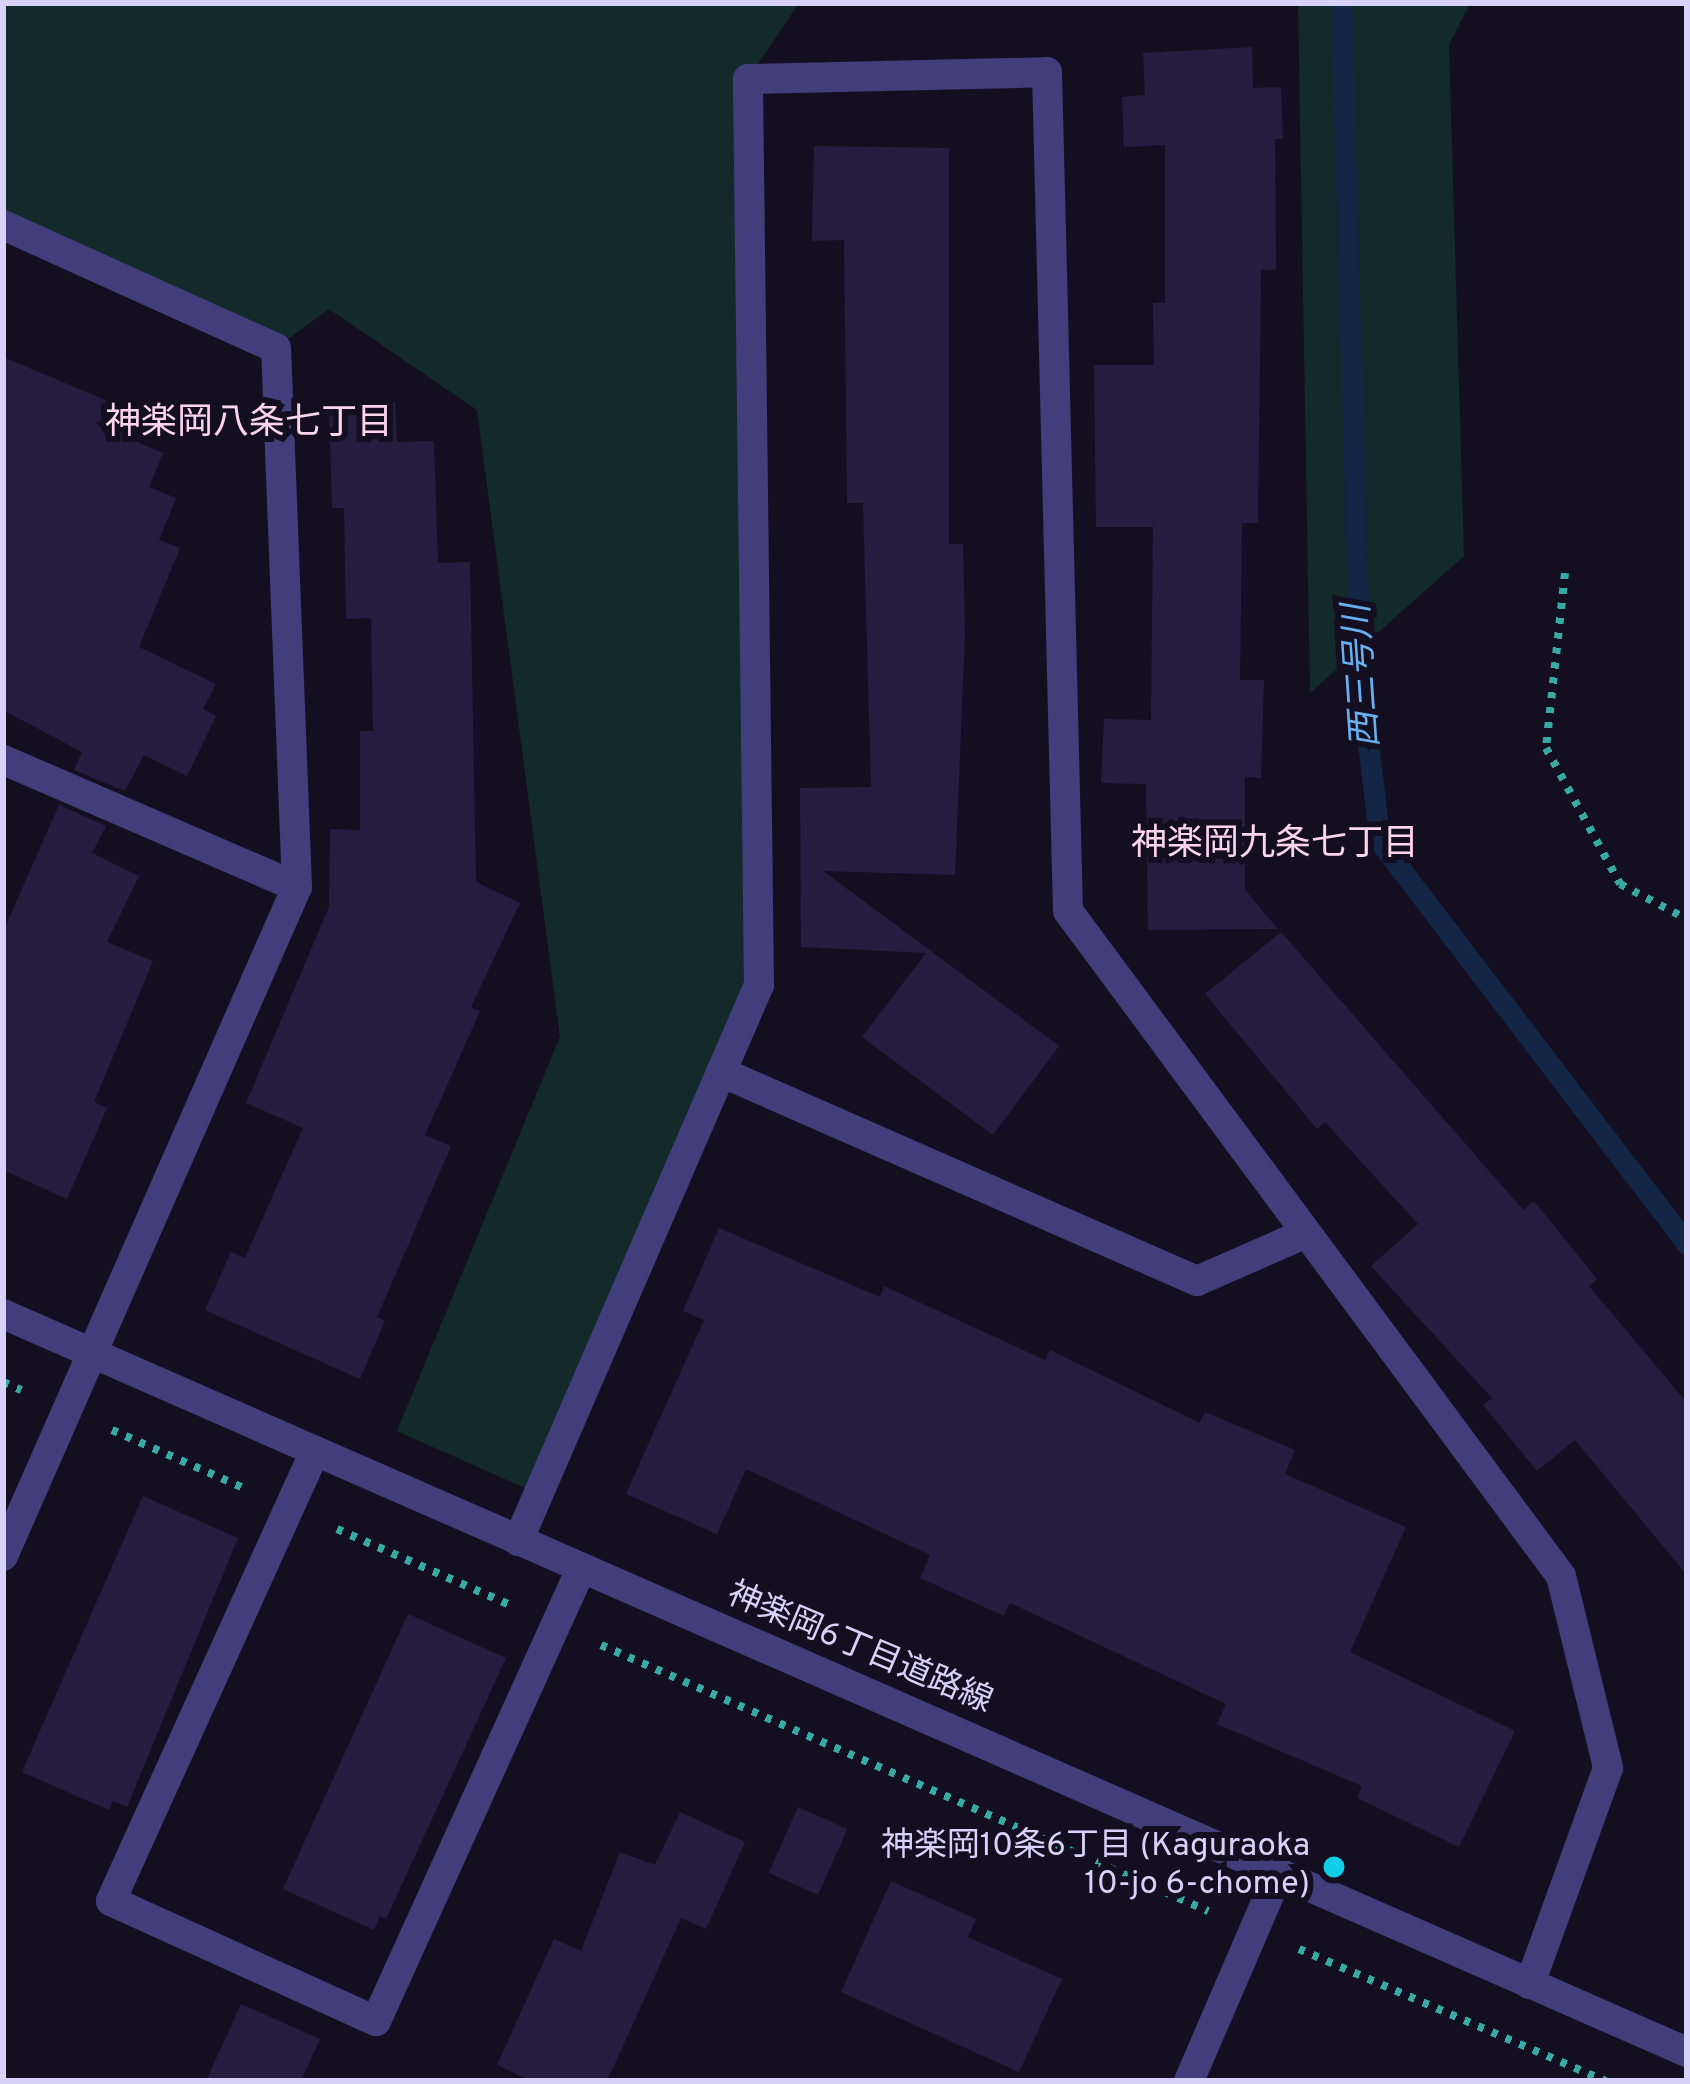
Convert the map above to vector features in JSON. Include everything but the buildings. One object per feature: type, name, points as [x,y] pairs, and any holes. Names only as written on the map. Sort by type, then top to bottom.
[{"type":"street","points":[[518,1541],[759,985],[748,79],[1047,72],[1068,911],[1303,1235],[1561,1576],[1608,1768],[1530,1984]]},
{"type":"street","points":[[3,225],[276,348],[298,887],[3,1556]]},
{"type":"street","points":[[3,760],[298,887]]},
{"type":"street","points":[[721,1072],[1197,1280],[1303,1235]]},
{"type":"street","name":"神楽岡6丁目道路線","points":[[3,1314],[1687,2052]]},
{"type":"street","points":[[315,1451],[111,1900],[376,2021],[581,1569]]},
{"type":"street","points":[[1189,2081],[1279,1872]]},
{"type":"path","points":[[1565,573],[1546,748],[1620,884],[1687,919]]},
{"type":"path","points":[[3,1382],[1253,1931],[1606,2081]]},
{"type":"green space","points":[[3,3],[799,3],[748,79],[759,985],[539,1494],[397,1431],[560,1037],[477,410],[329,309],[276,348],[3,225]]},
{"type":"green space","points":[[1298,3],[1470,3],[1449,45],[1464,556],[1310,693]]},
{"type":"waterway","name":"西三号川","points":[[1341,3],[1360,679],[1380,842],[1687,1244]]},
{"type":"place","name":"神楽岡10条6丁目 (Kaguraoka 10-jo 6-chome)","points":[[1334,1867]]},
{"type":"district","name":"神楽岡八条七丁目","points":[[249,425]]},
{"type":"district","name":"神楽岡九条七丁目","points":[[1275,846]]}]
